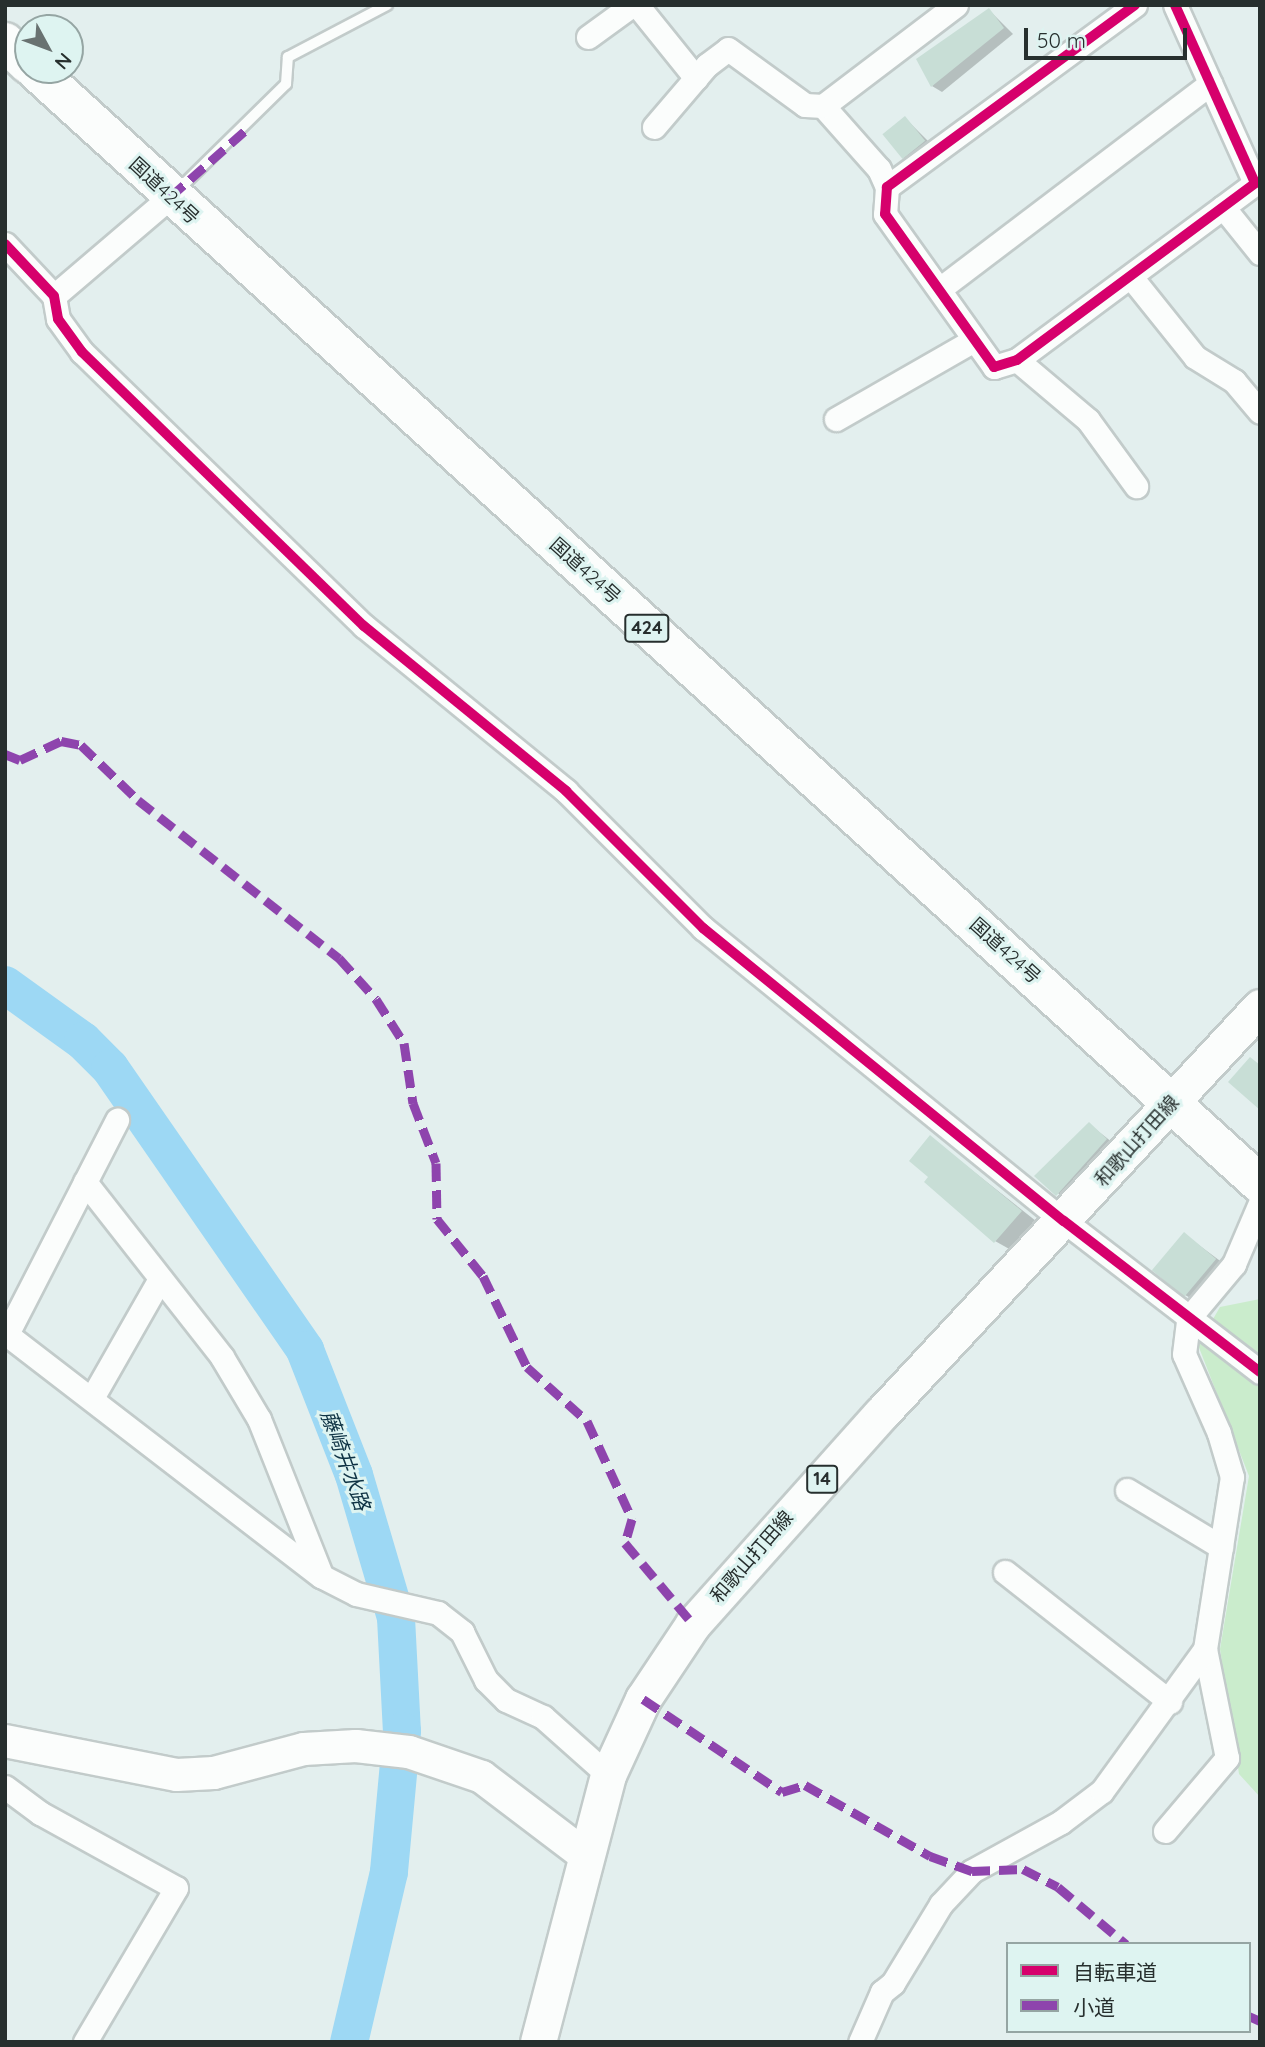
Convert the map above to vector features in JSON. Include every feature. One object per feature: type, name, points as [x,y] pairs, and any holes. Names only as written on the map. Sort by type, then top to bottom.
[{"type":"highway","name":"国道424号","points":[[50,84],[170,197],[1260,1184]]},
{"type":"main road","name":"和歌山打田線","points":[[538,2042],[608,1775],[643,1699],[693,1625],[872,1423],[1064,1221],[1260,1007]]},
{"type":"street","points":[[589,37],[635,5],[696,78]]},
{"type":"street","points":[[654,127],[696,78],[728,49],[805,105],[823,106],[956,5]]},
{"type":"street","points":[[887,187],[1135,5]]},
{"type":"street","points":[[823,106],[878,169],[887,187],[885,214],[941,288],[972,341],[994,367],[1017,360],[1257,182],[1175,5]]},
{"type":"street","points":[[941,288],[1210,84]]},
{"type":"street","points":[[54,296],[170,197]]},
{"type":"street","points":[[1223,207],[1260,253]]},
{"type":"street","points":[[5,244],[54,296],[58,319],[82,352],[364,626],[566,791],[703,928],[1064,1221],[1260,1372]]},
{"type":"street","points":[[1131,276],[1195,357],[1234,381],[1260,412]]},
{"type":"street","points":[[836,419],[972,341]]},
{"type":"street","points":[[1017,360],[1088,420],[1136,486]]},
{"type":"street","points":[[117,1120],[6,1334],[321,1576],[356,1594],[438,1613],[461,1632],[486,1680],[506,1700],[543,1717],[608,1775]]},
{"type":"street","points":[[85,1182],[222,1357],[259,1419],[321,1576]]},
{"type":"street","points":[[1165,1831],[1227,1758],[1205,1649],[1232,1478],[1219,1433],[1184,1354],[1188,1319],[1234,1264],[1260,1203]]},
{"type":"street","points":[[92,1398],[160,1279]]},
{"type":"street","points":[[1127,1490],[1221,1547]]},
{"type":"street","points":[[1005,1572],[1170,1702]]},
{"type":"street","points":[[860,2042],[882,1992],[893,1983],[941,1904],[972,1871],[1061,1822],[1102,1791],[1170,1702],[1205,1649]]},
{"type":"street","points":[[5,1741],[177,1774],[214,1773],[304,1749],[356,1746],[409,1752],[482,1777],[586,1856]]},
{"type":"street","points":[[5,1787],[40,1813],[176,1888],[85,2042]]},
{"type":"lane","points":[[170,197],[286,84],[288,57],[387,5]]},
{"type":"green space","points":[[1260,1299],[1260,1797],[1239,1774],[1220,1649],[1249,1476],[1198,1345],[1220,1307]]},
{"type":"building","points":[[989,8],[1004,28],[931,87],[916,59]]},
{"type":"building","points":[[905,116],[925,141],[903,159],[882,134]]},
{"type":"building","points":[[1250,1057],[1260,1065],[1260,1110],[1228,1082]]},
{"type":"building","points":[[1089,1122],[1107,1139],[1056,1196],[1034,1176]]},
{"type":"building","points":[[930,1135],[1022,1211],[994,1243],[924,1182],[928,1177],[909,1161]]},
{"type":"building","points":[[1184,1232],[1216,1259],[1184,1297],[1152,1270]]},
{"type":"waterway","name":"藤崎井水路","points":[[5,985],[83,1041],[110,1068],[305,1350],[354,1475],[396,1618],[402,1731],[389,1872],[349,2042]]},
{"type":"marked path","points":[[170,197],[248,128]]},
{"type":"marked path","points":[[5,754],[20,760],[61,741],[81,745],[138,800],[339,958],[376,999],[404,1043],[413,1103],[436,1163],[437,1219],[483,1276],[527,1367],[587,1421],[632,1519],[625,1543],[693,1624]]},
{"type":"marked path","points":[[643,1699],[782,1792],[805,1785],[930,1856],[972,1871],[1023,1869],[1058,1887],[1124,1942]]},
{"type":"marked path","points":[[1251,2017],[1260,2021]]},
{"type":"cycle path","points":[[1135,5],[887,187],[885,214],[994,367],[1017,360],[1255,183],[1175,5]]},
{"type":"cycle path","points":[[5,244],[54,296],[58,319],[82,352],[364,626],[566,791],[703,928],[1064,1221],[1260,1372]]}]
